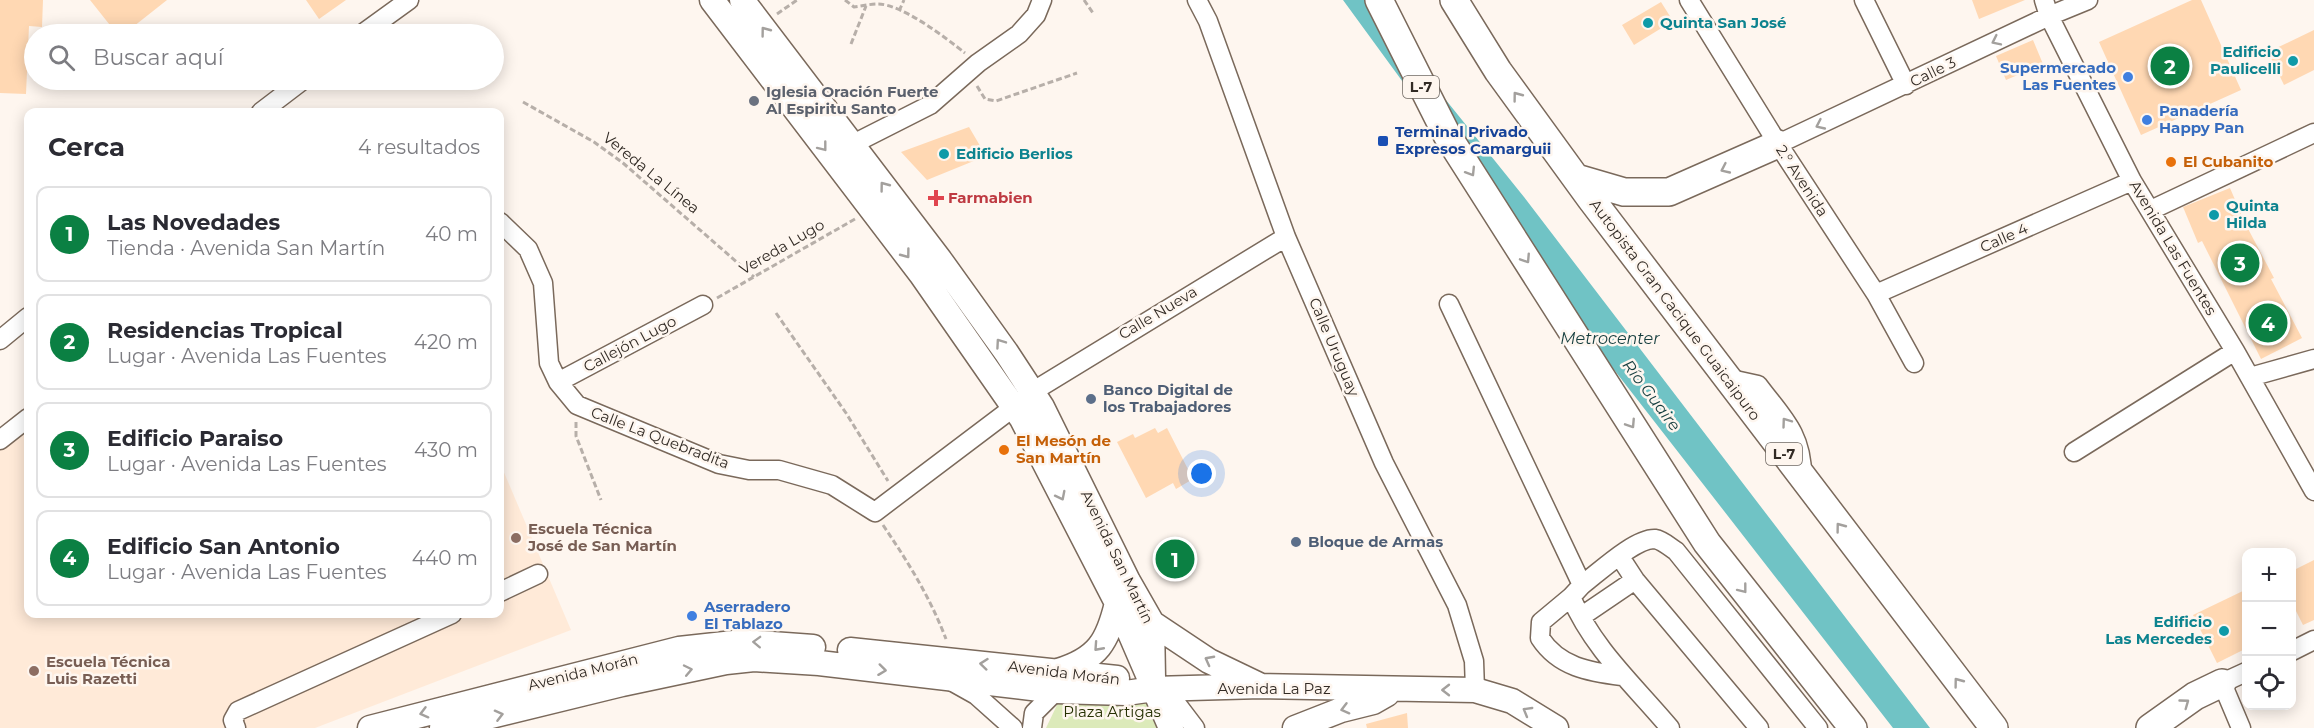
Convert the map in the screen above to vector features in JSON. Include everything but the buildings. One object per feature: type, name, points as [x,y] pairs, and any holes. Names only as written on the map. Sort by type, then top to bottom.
[{"type":"highway","name":"L-7","points":[[1379,0],[1396,38],[1447,135],[1707,543],[1853,728]]},
{"type":"highway","name":"Autopista Gran Cacique Guaicaipuro","points":[[1454,0],[1498,71],[1576,178],[1994,728]]},
{"type":"highway","points":[[1576,178],[1624,192],[1669,192],[1778,144]]},
{"type":"highway","points":[[2150,728],[2195,696],[2222,683]]},
{"type":"main road","name":"Avenida San Martín","points":[[712,0],[871,207],[960,328],[1023,400],[1152,623],[1154,689]]},
{"type":"main road","name":"Avenida San Martín","points":[[742,0],[979,313],[1023,400],[1117,603],[1154,689]]},
{"type":"main road","points":[[1057,681],[1100,647],[1110,633],[1117,603]]},
{"type":"main road","points":[[1152,623],[1209,661],[1261,686]]},
{"type":"main road","name":"Avenida Morán","points":[[370,728],[609,665],[717,643],[772,643],[949,669],[1057,681],[1116,678],[1154,689]]},
{"type":"main road","name":"Avenida Morán","points":[[442,728],[622,684],[726,662],[754,659],[949,669]]},
{"type":"main road","name":"Avenida La Paz","points":[[1154,689],[1261,686],[1475,690],[1512,701],[1556,728]]},
{"type":"main road","points":[[1154,689],[1171,728]]},
{"type":"main road","name":"Avenida La Paz","points":[[1295,728],[1341,710],[1372,702],[1394,689]]},
{"type":"street","points":[[376,24],[409,0]]},
{"type":"street","points":[[853,144],[930,105],[973,68],[1019,34],[1036,15],[1042,0]]},
{"type":"street","name":"Calle Uruguay","points":[[1197,0],[1208,21],[1286,237],[1384,463],[1457,605],[1474,661],[1475,690]]},
{"type":"street","name":"2.° Avenida","points":[[1689,0],[1778,144],[1876,294],[1914,363]]},
{"type":"street","points":[[1864,0],[1906,85]]},
{"type":"street","name":"Calle 3","points":[[1778,144],[1906,85],[2046,8],[2088,0]]},
{"type":"street","name":"Avenida Las Fuentes","points":[[2046,8],[2132,181],[2235,351],[2314,491]]},
{"type":"street","points":[[266,108],[290,90]]},
{"type":"street","points":[[2151,210],[2314,133]]},
{"type":"street","name":"Calle 4","points":[[1876,294],[2132,181]]},
{"type":"street","name":"Calle La Quebradita","points":[[504,228],[528,249],[543,283],[549,363],[558,382],[577,405],[719,464],[749,470],[778,470],[832,485],[875,512]]},
{"type":"street","name":"Calle Nueva","points":[[1023,400],[1286,237]]},
{"type":"street","name":"Callejón Lugo","points":[[558,382],[703,304]]},
{"type":"street","points":[[1449,304],[1576,591],[1582,616],[1622,676],[1670,728]]},
{"type":"street","points":[[0,340],[24,320]]},
{"type":"street","points":[[2074,452],[2235,351]]},
{"type":"street","points":[[2250,377],[2314,359]]},
{"type":"street","points":[[875,512],[898,497],[1023,400]]},
{"type":"street","points":[[0,440],[24,421]]},
{"type":"street","points":[[1622,676],[1587,672],[1564,662],[1540,638],[1541,622],[1638,542],[1654,539],[1676,551],[1818,728]]},
{"type":"street","points":[[1620,557],[1635,579],[1760,728]]},
{"type":"street","points":[[504,590],[538,574]]},
{"type":"street","points":[[1582,616],[1635,579]]},
{"type":"street","points":[[236,728],[233,720],[238,711],[443,618]]},
{"type":"street","points":[[2296,649],[2314,640]]},
{"type":"street","points":[[949,669],[1013,728]]},
{"type":"street","points":[[2241,728],[2222,683],[2242,674]]},
{"type":"street","points":[[1032,728],[1034,713],[1057,681]]},
{"type":"street","points":[[1154,689],[1176,703],[1195,728]]},
{"type":"path","points":[[845,0],[854,7],[880,4],[899,11],[940,34],[973,68],[986,99],[996,101],[1077,72]]},
{"type":"path","points":[[899,11],[904,0]]},
{"type":"path","points":[[1084,0],[1093,13]]},
{"type":"path","points":[[851,44],[866,6]]},
{"type":"path","name":"Vereda La Línea","points":[[523,102],[594,142],[754,276]]},
{"type":"path","name":"Vereda Lugo","points":[[703,304],[871,207]]},
{"type":"path","points":[[776,313],[846,413],[898,497]]},
{"type":"path","points":[[577,405],[576,436],[601,500]]},
{"type":"path","points":[[875,512],[916,574],[936,613],[949,669]]},
{"type":"shaded area","name":"Escuela Técnica José de San Martín","points":[[24,424],[24,618],[504,618],[504,472],[571,630],[315,728],[0,728],[0,444]]},
{"type":"green space","name":"Plaza Artigas","points":[[1071,696],[1165,698],[1179,728],[1046,728],[1057,705]]},
{"type":"water","name":"Metrocenter","points":[[1343,0],[1372,0],[1396,38],[1524,197],[1930,728],[1893,728],[1594,344]]},
{"type":"place","name":"Quinta San José","points":[[1648,23]]},
{"type":"place","name":"Edificio Paulicelli","points":[[2293,61]]},
{"type":"place","name":"Residencias Tropical","points":[[2170,66]]},
{"type":"place","name":"Supermercado Las Fuentes","points":[[2128,77]]},
{"type":"place","name":"Iglesia Oración Fuerte Al Espiritu Santo","points":[[754,101]]},
{"type":"place","name":"Panadería Happy Pan","points":[[2147,120]]},
{"type":"place","name":"Terminal Privado Expresos Camarguii","points":[[1383,141]]},
{"type":"place","name":"Edificio Berlios","points":[[944,154]]},
{"type":"place","name":"El Cubanito","points":[[2171,162]]},
{"type":"place","name":"Farmabien","points":[[936,198]]},
{"type":"place","name":"Quinta Hilda","points":[[2214,215]]},
{"type":"place","name":"Edificio Paraiso","points":[[2240,263]]},
{"type":"place","name":"Edificio San Antonio","points":[[2268,323]]},
{"type":"place","name":"Banco Digital de los Trabajadores","points":[[1091,399]]},
{"type":"place","name":"El Mesón de San Martín","points":[[1004,450]]},
{"type":"place","name":"Escuela Técnica José de San Martín","points":[[516,538]]},
{"type":"place","name":"Bloque de Armas","points":[[1296,542]]},
{"type":"place","name":"Las Novedades","points":[[1175,559]]},
{"type":"place","name":"Aserradero El Tablazo","points":[[692,616]]},
{"type":"place","name":"Edificio Las Mercedes","points":[[2224,631]]},
{"type":"place","name":"Escuela Técnica Luis Razetti","points":[[34,671]]},
{"type":"water label","name":"Río Guaire","points":[[1652,395]]}]
